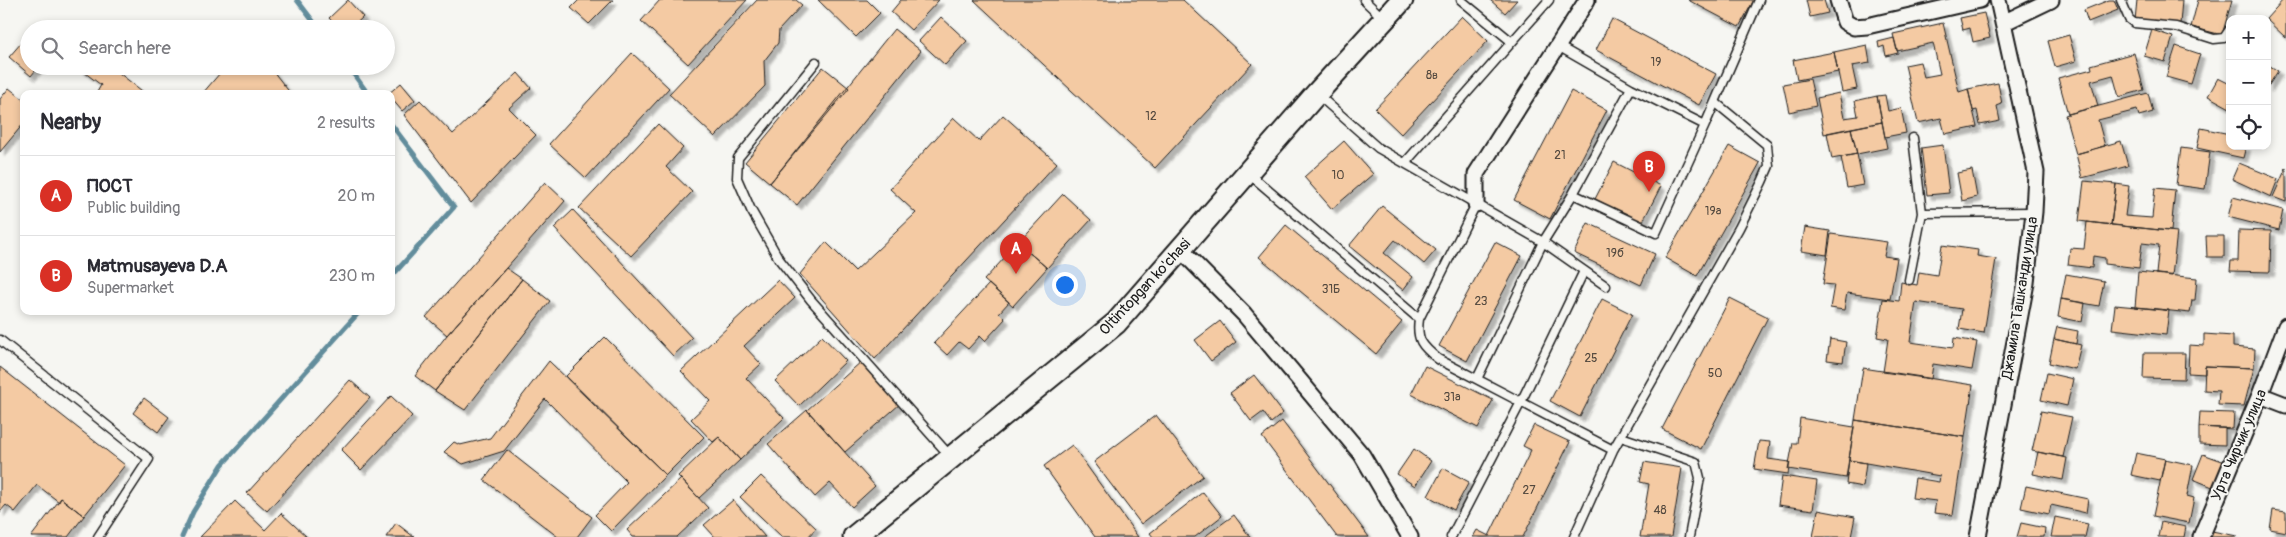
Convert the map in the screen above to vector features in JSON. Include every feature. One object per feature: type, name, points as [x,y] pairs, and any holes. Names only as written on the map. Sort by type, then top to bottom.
[{"type":"street","name":"Oltintopgan ko'chasi","points":[[854,537],[1116,323],[1182,250],[1317,93],[1402,0]]},
{"type":"street","points":[[1476,204],[1476,174],[1587,0]]},
{"type":"street","points":[[1838,0],[1845,22],[1854,27],[1867,26],[1980,0]]},
{"type":"street","name":"Джамила Ташканди улица","points":[[1978,537],[2026,283],[2034,212],[2036,172],[1998,0]]},
{"type":"street","points":[[2003,23],[2051,0]]},
{"type":"street","points":[[1182,250],[1244,314],[1362,455],[1410,537]]},
{"type":"street","name":"Урта Чирчик улица","points":[[2201,537],[2260,395],[2286,326]]},
{"type":"street","points":[[2260,395],[2286,405]]},
{"type":"lane","points":[[1364,0],[1385,20]]},
{"type":"lane","points":[[1461,0],[1512,42]]},
{"type":"lane","points":[[1405,163],[1549,0]]},
{"type":"lane","points":[[1573,194],[1656,233],[1716,103],[1759,0]]},
{"type":"lane","points":[[2121,0],[2129,19],[2134,23],[2176,28],[2219,39],[2226,35]]},
{"type":"lane","points":[[1558,46],[1631,88],[1705,125]]},
{"type":"lane","points":[[816,62],[738,158],[737,178],[751,210],[785,266],[811,300],[952,457]]},
{"type":"lane","points":[[1477,379],[1543,242],[1573,194],[1631,88]]},
{"type":"lane","points":[[1317,93],[1378,148],[1543,242],[1606,286]]},
{"type":"lane","points":[[1574,537],[1613,450],[1739,228],[1769,166],[1767,145],[1716,103]]},
{"type":"lane","points":[[1909,280],[1922,213],[1913,138]]},
{"type":"lane","points":[[1248,173],[1419,319]]},
{"type":"lane","points":[[1476,204],[1419,319],[1417,333],[1424,348],[1438,358],[1613,450]]},
{"type":"lane","points":[[1922,213],[2034,212]]},
{"type":"lane","points":[[1451,537],[1584,271]]},
{"type":"lane","points":[[0,340],[149,459],[98,537]]},
{"type":"lane","points":[[1621,437],[1696,462],[1700,478],[1689,537]]},
{"type":"building","points":[[348,0],[363,17],[360,20],[331,20],[329,18]]},
{"type":"building","points":[[579,0],[613,0],[589,24],[571,8]]},
{"type":"building","points":[[660,0],[747,0],[688,64],[641,21]]},
{"type":"building","points":[[757,0],[796,0],[802,5],[779,30],[778,43],[764,61],[765,86],[715,137],[669,94]]},
{"type":"building","points":[[818,0],[867,0],[880,13],[856,37]]},
{"type":"building","points":[[901,0],[939,0],[911,30],[891,12]]},
{"type":"building","points":[[974,0],[1183,0],[1252,64],[1155,168]]},
{"type":"building","points":[[1490,0],[1517,0],[1505,13]]},
{"type":"building","points":[[1688,0],[1754,0],[1739,27]]},
{"type":"building","points":[[1806,0],[1824,0],[1828,13],[1810,17]]},
{"type":"building","points":[[2109,0],[2114,0],[2118,10],[2088,22],[2084,10]]},
{"type":"building","points":[[2137,0],[2182,0],[2180,24],[2135,20]]},
{"type":"building","points":[[2198,0],[2232,0],[2228,15],[2226,15],[2222,35],[2191,27]]},
{"type":"building","points":[[2283,0],[2286,1],[2286,38],[2271,24],[2270,15]]},
{"type":"building","points":[[1984,13],[1990,38],[1973,42],[1970,28],[1963,30],[1960,18]]},
{"type":"building","points":[[1462,16],[1488,41],[1401,134],[1375,109]]},
{"type":"building","points":[[941,17],[967,41],[945,65],[919,41]]},
{"type":"building","points":[[1612,19],[1716,74],[1699,105],[1596,50]]},
{"type":"building","points":[[1943,23],[1959,92],[1968,89],[1977,127],[1945,134],[1941,118],[1918,123],[1905,65],[1920,62],[1924,77],[1940,74],[1933,43],[1897,51],[1893,34]]},
{"type":"building","points":[[894,29],[921,51],[797,205],[770,183]]},
{"type":"building","points":[[2152,30],[2173,37],[2165,62],[2144,56]]},
{"type":"building","points":[[2069,35],[2076,61],[2055,67],[2048,41]]},
{"type":"building","points":[[1894,38],[1898,53],[1886,56],[1884,46],[1879,48],[1878,42]]},
{"type":"building","points":[[20,44],[20,66],[9,57]]},
{"type":"building","points":[[1867,45],[1870,63],[1852,66],[1857,89],[1842,92],[1834,52]]},
{"type":"building","points":[[2176,46],[2200,54],[2191,84],[2166,77]]},
{"type":"building","points":[[1834,52],[1838,72],[1797,80],[1793,60]]},
{"type":"building","points":[[632,53],[669,88],[586,178],[549,144]]},
{"type":"building","points":[[2134,53],[2144,90],[2119,97],[2113,75],[2091,81],[2098,106],[2068,114],[2058,78],[2092,69],[2091,65]]},
{"type":"building","points":[[823,67],[849,88],[770,183],[745,162]]},
{"type":"building","points":[[2271,67],[2278,71],[2271,82]]},
{"type":"building","points":[[518,73],[531,88],[509,108],[536,135],[471,203],[404,115],[420,100],[453,134]]},
{"type":"building","points":[[88,75],[122,75],[141,90],[98,90],[101,85]]},
{"type":"building","points":[[218,75],[276,75],[288,90],[205,90]]},
{"type":"building","points":[[2218,78],[2226,82],[2226,106],[2208,96]]},
{"type":"building","points":[[1810,79],[1816,106],[1789,112],[1783,84]]},
{"type":"building","points":[[401,83],[415,100],[402,111],[395,103],[395,90],[393,90]]},
{"type":"building","points":[[1998,83],[2002,104],[1997,106],[2000,121],[1980,125],[1977,110],[1973,111],[1968,89]]},
{"type":"building","points":[[9,88],[20,97],[20,128],[0,152],[0,99]]},
{"type":"building","points":[[1571,91],[1607,110],[1550,219],[1514,200]]},
{"type":"building","points":[[1839,93],[1844,118],[1858,116],[1855,101],[1877,96],[1882,122],[1824,134],[1817,98]]},
{"type":"building","points":[[2148,93],[2153,112],[2139,116],[2137,110],[2098,120],[2105,146],[2076,154],[2065,115]]},
{"type":"building","points":[[1885,95],[1888,111],[1901,108],[1906,133],[1885,137],[1877,96]]},
{"type":"building","points":[[1003,115],[1057,163],[875,359],[800,274],[826,242],[855,271],[916,213],[890,189],[954,118],[979,141]]},
{"type":"building","points":[[1882,122],[1887,148],[1857,154],[1851,128]]},
{"type":"building","points":[[658,124],[683,148],[666,167],[692,192],[631,256],[579,208]]},
{"type":"building","points":[[1851,128],[1857,154],[1832,159],[1827,133]]},
{"type":"building","points":[[2201,128],[2226,133],[2226,150],[2245,150],[2243,158],[2197,148]]},
{"type":"building","points":[[1344,141],[1373,174],[1332,209],[1304,177]]},
{"type":"building","points":[[2121,141],[2128,166],[2082,178],[2076,154]]},
{"type":"building","points":[[1943,145],[1949,193],[1927,195],[1921,148]]},
{"type":"building","points":[[1729,146],[1760,163],[1697,276],[1665,258]]},
{"type":"building","points":[[2181,148],[2210,152],[2205,189],[2176,185]]},
{"type":"building","points":[[1857,154],[1863,185],[1847,188],[1841,157]]},
{"type":"building","points":[[1614,162],[1661,186],[1642,223],[1595,199]]},
{"type":"building","points":[[2239,163],[2278,179],[2271,197],[2232,179]]},
{"type":"building","points":[[2286,168],[2286,202],[2273,197]]},
{"type":"building","points":[[1972,170],[1977,197],[1962,201],[1957,173]]},
{"type":"building","points":[[2084,181],[2116,184],[2111,225],[2079,221]]},
{"type":"building","points":[[545,182],[565,201],[447,335],[426,317]]},
{"type":"building","points":[[2116,184],[2129,186],[2125,216],[2152,218],[2155,188],[2175,190],[2171,231],[2111,225]]},
{"type":"building","points":[[1063,194],[1091,220],[1047,268],[1018,243]]},
{"type":"building","points":[[2233,197],[2283,210],[2279,230],[2228,217]]},
{"type":"building","points":[[1382,206],[1436,250],[1424,264],[1395,240],[1384,253],[1413,277],[1403,290],[1349,246]]},
{"type":"building","points":[[573,210],[692,338],[673,356],[554,228]]},
{"type":"building","points":[[2087,222],[2177,232],[2172,276],[2156,274],[2159,245],[2142,243],[2139,268],[2105,264],[2105,258],[2093,256],[2092,268],[2068,265],[2070,248],[2084,249]]},
{"type":"building","points":[[1588,223],[1655,254],[1641,285],[1574,253]]},
{"type":"building","points":[[1286,225],[1402,322],[1376,354],[1259,257]]},
{"type":"building","points":[[1805,227],[1830,231],[1827,255],[1801,251]]},
{"type":"building","points":[[2239,230],[2271,231],[2270,272],[2230,271],[2231,261],[2238,261]]},
{"type":"building","points":[[1831,234],[1887,242],[1884,256],[1897,258],[1890,299],[1847,293],[1844,310],[1830,308],[1834,285],[1823,284]]},
{"type":"building","points":[[2206,236],[2224,236],[2224,257],[2207,257]]},
{"type":"building","points":[[1495,242],[1522,256],[1467,361],[1439,346]]},
{"type":"building","points":[[1018,243],[1047,268],[1013,306],[984,280]]},
{"type":"building","points":[[1942,245],[1978,250],[1977,256],[1996,259],[1984,333],[1959,329],[1962,309],[1916,302],[1910,342],[1953,348],[1954,338],[1977,342],[1972,370],[1933,364],[1931,379],[1883,372],[1888,339],[1877,337],[1883,299],[1899,301],[1901,282],[1917,285],[1919,272],[1937,275]]},
{"type":"building","points":[[506,268],[522,279],[435,391],[415,376],[447,335]]},
{"type":"building","points":[[2138,272],[2197,278],[2195,300],[2192,300],[2190,313],[2135,307]]},
{"type":"building","points":[[2066,274],[2104,281],[2099,306],[2061,299]]},
{"type":"building","points":[[522,279],[550,301],[465,410],[435,391]]},
{"type":"building","points":[[778,280],[795,298],[744,346],[761,364],[746,378],[784,418],[740,460],[719,437],[713,442],[691,419],[710,401],[681,371]]},
{"type":"building","points":[[989,284],[1009,302],[999,313],[1005,319],[985,341],[980,336],[968,349],[959,342],[947,355],[934,343]]},
{"type":"building","points":[[1730,298],[1768,317],[1701,449],[1662,429]]},
{"type":"building","points":[[1602,299],[1632,314],[1580,417],[1550,401]]},
{"type":"building","points":[[2061,299],[2085,303],[2082,322],[2058,317]]},
{"type":"building","points":[[2115,305],[2169,310],[2166,335],[2112,329]]},
{"type":"building","points":[[1220,321],[1236,342],[1211,361],[1195,340]]},
{"type":"building","points":[[2057,327],[2078,331],[2076,344],[2054,339]]},
{"type":"building","points":[[2204,334],[2233,336],[2233,347],[2255,349],[2254,368],[2205,366],[2205,374],[2188,373],[2189,345],[2204,346]]},
{"type":"building","points":[[822,336],[846,361],[799,406],[775,381]]},
{"type":"building","points":[[605,337],[704,437],[666,475],[566,376]]},
{"type":"building","points":[[1830,339],[1846,342],[1843,362],[1827,360]]},
{"type":"building","points":[[2054,339],[2081,345],[2075,369],[2049,363]]},
{"type":"building","points":[[2144,353],[2185,353],[2184,379],[2143,378]]},
{"type":"building","points":[[549,361],[666,475],[611,531],[595,515],[627,482],[545,399],[504,451],[463,464],[444,452],[454,442],[460,445],[490,438]]},
{"type":"building","points":[[862,361],[900,404],[845,452],[807,410]]},
{"type":"building","points":[[1425,366],[1493,400],[1478,428],[1411,394]]},
{"type":"building","points":[[2205,366],[2254,368],[2244,406],[2218,405],[2219,391],[2204,390]]},
{"type":"building","points":[[0,367],[125,465],[84,516],[61,498],[59,502],[37,485],[15,512],[6,505],[0,512]]},
{"type":"building","points":[[1863,368],[1973,385],[1965,437],[1855,420]]},
{"type":"building","points":[[2047,373],[2073,379],[2067,406],[2041,400]]},
{"type":"building","points":[[1254,375],[1283,413],[1271,423],[1263,412],[1251,421],[1230,393]]},
{"type":"building","points":[[350,380],[370,398],[267,511],[247,493]]},
{"type":"building","points":[[391,396],[412,416],[361,470],[341,450]]},
{"type":"building","points":[[144,398],[169,417],[158,432],[133,413]]},
{"type":"building","points":[[807,410],[875,486],[852,507],[830,483],[815,497],[768,444]]},
{"type":"building","points":[[2041,411],[2072,417],[2063,457],[2032,451]]},
{"type":"building","points":[[2200,412],[2234,413],[2233,429],[2199,427]]},
{"type":"building","points":[[1156,415],[1203,476],[1141,524],[1094,462]]},
{"type":"building","points":[[1800,418],[1854,427],[1846,478],[1788,469],[1793,443],[1797,443]]},
{"type":"building","points":[[1855,420],[1965,437],[1953,515],[1934,513],[1936,501],[1912,498],[1915,478],[1939,482],[1940,476],[1849,460]]},
{"type":"building","points":[[1282,421],[1369,537],[1337,537],[1262,437]]},
{"type":"building","points":[[1534,425],[1570,442],[1523,537],[1473,537],[1477,530],[1489,536],[1531,450],[1523,446]]},
{"type":"building","points":[[2199,427],[2225,428],[2225,445],[2199,444]]},
{"type":"building","points":[[719,437],[740,460],[699,498],[678,476]]},
{"type":"building","points":[[1759,441],[1770,442],[1768,459],[1790,462],[1788,474],[1754,469]]},
{"type":"building","points":[[1072,445],[1138,537],[1095,537],[1044,466]]},
{"type":"building","points":[[1414,449],[1431,461],[1415,486],[1397,474]]},
{"type":"building","points":[[507,450],[592,517],[577,537],[558,537],[484,480]]},
{"type":"building","points":[[2038,452],[2067,458],[2063,480],[2033,474]]},
{"type":"building","points":[[2136,453],[2165,459],[2160,481],[2131,475]]},
{"type":"building","points":[[2203,454],[2225,462],[2215,488],[2193,479]]},
{"type":"building","points":[[2165,459],[2193,465],[2187,496],[2194,498],[2189,523],[2153,516]]},
{"type":"building","points":[[1849,460],[1866,463],[1863,487],[1846,484]]},
{"type":"building","points":[[1644,462],[1682,468],[1671,537],[1640,537],[1649,484],[1640,482]]},
{"type":"building","points":[[1443,468],[1469,482],[1454,510],[1428,496]]},
{"type":"building","points":[[761,476],[816,528],[808,537],[782,537],[740,497]]},
{"type":"building","points":[[1782,476],[1817,481],[1813,510],[1778,505]]},
{"type":"building","points":[[681,479],[708,508],[677,537],[633,537],[627,530]]},
{"type":"building","points":[[2026,486],[2088,499],[2086,513],[2051,505],[2049,514],[2021,508]]},
{"type":"building","points":[[1203,492],[1222,516],[1195,537],[1153,537],[1150,533]]},
{"type":"building","points":[[61,498],[84,516],[68,537],[31,537]]},
{"type":"building","points":[[733,500],[765,537],[715,537],[704,525]]},
{"type":"building","points":[[235,501],[265,530],[281,513],[307,537],[200,537]]},
{"type":"building","points":[[1818,510],[1855,517],[1851,537],[1813,537]]},
{"type":"building","points":[[2273,510],[2286,512],[2286,532],[2270,529]]},
{"type":"building","points":[[1234,515],[1250,537],[1204,537]]},
{"type":"building","points":[[2055,517],[2088,524],[2085,537],[2051,537]]},
{"type":"building","points":[[2161,522],[2186,527],[2184,537],[2158,537]]},
{"type":"building","points":[[396,523],[414,537],[386,537]]},
{"type":"building","points":[[2021,523],[2045,528],[2044,537],[2017,537]]},
{"type":"building","points":[[2212,531],[2237,536],[2237,537],[2211,537]]},
{"type":"waterway","points":[[297,0],[312,20]]},
{"type":"waterway","points":[[354,75],[365,90]]},
{"type":"waterway","points":[[395,129],[454,207],[395,273]]},
{"type":"waterway","points":[[182,537],[193,512],[222,465],[356,315]]},
{"type":"place","name":"Matmusayeva D.A","points":[[1649,192]]},
{"type":"place","name":"ПОСТ","points":[[1016,274]]}]
